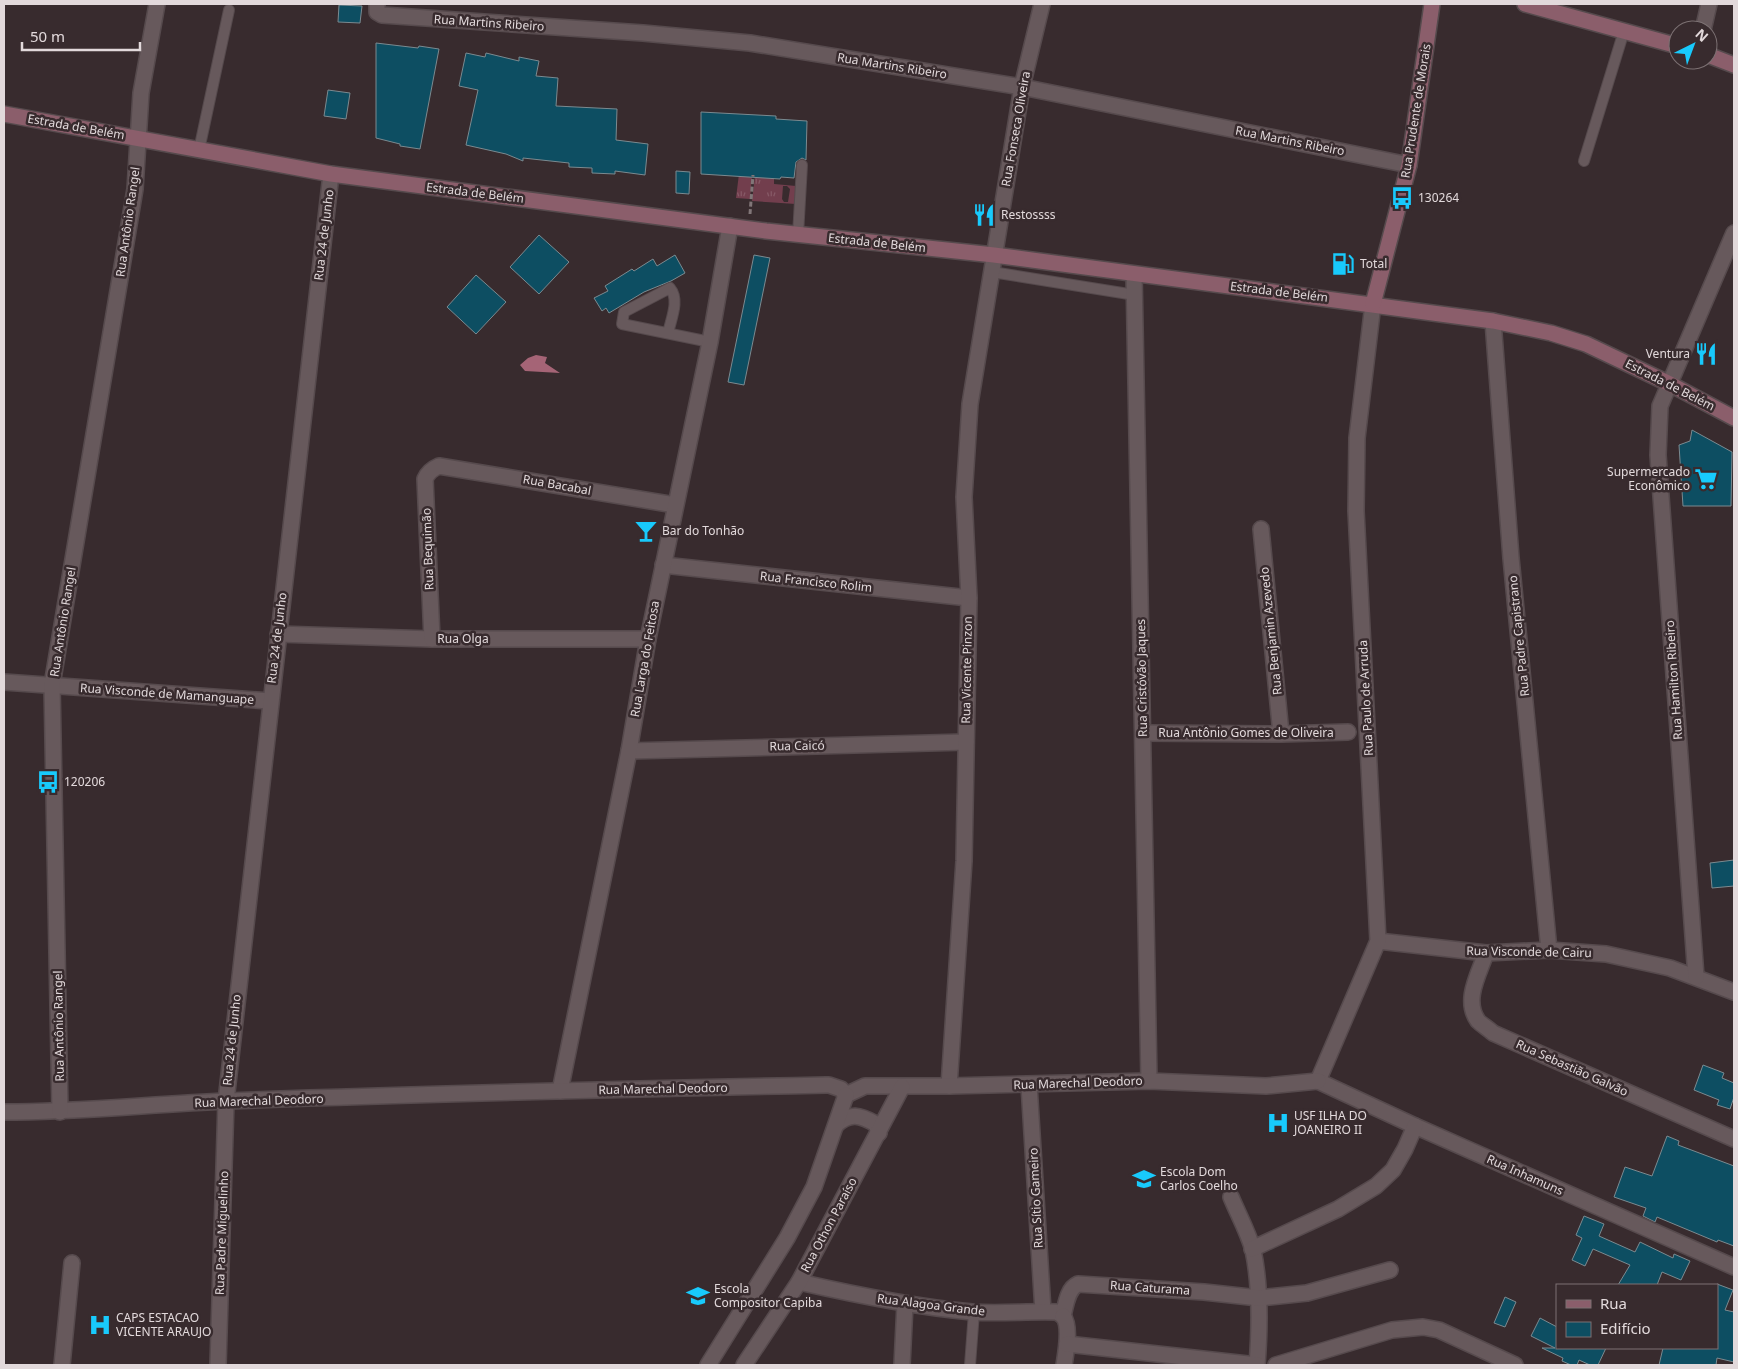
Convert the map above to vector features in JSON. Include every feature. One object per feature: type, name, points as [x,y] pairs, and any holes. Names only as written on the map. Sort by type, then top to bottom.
[{"type":"main road","name":"Rua Prudente de Morais","points":[[1373,304],[1409,165],[1432,4]]},
{"type":"main road","points":[[1525,4],[1668,43]]},
{"type":"main road","points":[[1718,59],[1734,65]]},
{"type":"main road","name":"Estrada de Belém","points":[[4,114],[330,174],[730,226],[994,255],[1493,321],[1551,333],[1586,344],[1670,384],[1734,418]]},
{"type":"street","name":"Rua Antônio Rangel","points":[[60,1112],[52,685],[135,189],[141,93],[157,4]]},
{"type":"street","name":"Rua Martins Ribeiro","points":[[376,4],[377,12],[382,15],[643,33],[750,43],[1022,87],[1409,165]]},
{"type":"street","name":"Rua Fonseca Oliveira","points":[[994,255],[1022,87],[1042,4]]},
{"type":"street","points":[[1705,20],[1709,4]]},
{"type":"street","name":"Rua 24 de Junho","points":[[226,1101],[330,174]]},
{"type":"street","name":"Rua Larga do Feitosa","points":[[560,1091],[629,750],[648,639],[710,342],[730,226]]},
{"type":"street","name":"Rua Hamilton Ribeiro","points":[[1696,977],[1658,455],[1660,406],[1734,233]]},
{"type":"street","name":"Rua Vicente Pinzon","points":[[949,1086],[964,861],[969,598],[964,498],[967,439],[970,404],[994,255]]},
{"type":"street","name":"Rua Cristóvão Jaques","points":[[1134,274],[1149,1081]]},
{"type":"street","name":"Rua Paulo de Arruda","points":[[1318,1081],[1378,941],[1356,511],[1356,438],[1373,304]]},
{"type":"street","name":"Rua Padre Capistrano","points":[[1493,321],[1511,558],[1550,950]]},
{"type":"street","name":"Rua Bacabal","points":[[439,466],[675,505]]},
{"type":"street","name":"Rua Bequimão","points":[[432,639],[425,479],[428,472],[439,466]]},
{"type":"street","name":"Rua Benjamin Azevedo","points":[[1261,528],[1281,734]]},
{"type":"street","name":"Rua Francisco Rolim","points":[[664,565],[969,598]]},
{"type":"street","name":"Rua Olga","points":[[278,634],[432,639],[648,639]]},
{"type":"street","name":"Rua Visconde de Mamanguape","points":[[4,682],[270,701]]},
{"type":"street","name":"Rua Antônio Gomes de Oliveira","points":[[1143,733],[1281,734],[1348,732]]},
{"type":"street","name":"Rua Caicó","points":[[629,750],[966,742]]},
{"type":"street","name":"Rua Visconde de Cairu","points":[[1378,941],[1486,953],[1550,950],[1606,954],[1647,962],[1696,977],[1734,992]]},
{"type":"street","name":"Rua Sebastião Galvão","points":[[1486,953],[1471,998],[1472,1009],[1478,1022],[1494,1033],[1734,1139]]},
{"type":"street","name":"Rua Marechal Deodoro","points":[[4,1112],[60,1112],[226,1101],[560,1091],[830,1085],[841,1089],[846,1095],[865,1086],[1029,1085],[1149,1081],[1266,1086],[1318,1081]]},
{"type":"street","name":"Rua Inhamuns","points":[[1318,1081],[1734,1267]]},
{"type":"street","name":"Rua Sítio Gameiro","points":[[1029,1085],[1043,1311]]},
{"type":"street","name":"Rua Othon Paraíso","points":[[744,1365],[799,1282],[902,1087]]},
{"type":"street","points":[[708,1365],[787,1238],[814,1187],[846,1095]]},
{"type":"street","name":"Rua Padre Miguelinho","points":[[218,1365],[226,1101]]},
{"type":"street","points":[[836,1126],[841,1120],[848,1117],[860,1116],[876,1124],[879,1132]]},
{"type":"street","points":[[1252,1249],[1338,1208],[1376,1186],[1393,1170],[1415,1126]]},
{"type":"street","points":[[1066,1344],[1185,1361],[1257,1365],[1259,1298],[1252,1249],[1232,1196]]},
{"type":"street","points":[[62,1365],[72,1263]]},
{"type":"street","name":"Rua Caturama","points":[[1063,1316],[1069,1291],[1078,1284],[1204,1292],[1259,1298],[1307,1293],[1390,1270]]},
{"type":"street","name":"Rua Alagoa Grande","points":[[799,1282],[905,1304],[974,1312],[1057,1312],[1063,1316]]},
{"type":"street","points":[[902,1365],[905,1304]]},
{"type":"street","points":[[1063,1316],[1066,1322],[1064,1365]]},
{"type":"street","points":[[1276,1365],[1407,1327],[1439,1330],[1504,1364]]},
{"type":"lane","points":[[199,150],[229,10]]},
{"type":"lane","points":[[1584,161],[1624,31]]},
{"type":"lane","points":[[798,234],[802,165]]},
{"type":"lane","points":[[992,272],[1135,295]]},
{"type":"lane","points":[[668,334],[675,301],[675,296],[670,288],[624,312],[622,324],[668,334],[710,342]]},
{"type":"lane","points":[[970,1365],[974,1312]]},
{"type":"path","points":[[749,228],[753,175]]},
{"type":"green space","points":[[739,174],[752,176],[750,199],[736,198]]},
{"type":"green space","points":[[755,176],[774,176],[774,184],[796,186],[796,204],[752,201]],"holes":[[[783,186],[787,186],[790,189],[788,202],[784,202],[782,199]]]},
{"type":"shaded area","points":[[536,355],[547,357],[545,363],[560,373],[525,371],[520,365],[528,358]]},
{"type":"building","points":[[339,5],[362,6],[360,23],[338,22]]},
{"type":"building","points":[[376,43],[439,49],[420,149],[400,146],[400,144],[376,138]]},
{"type":"building","points":[[466,53],[485,57],[486,53],[519,61],[519,57],[539,61],[536,76],[558,78],[556,106],[617,109],[616,140],[648,144],[645,175],[615,171],[615,174],[592,173],[592,168],[569,167],[569,163],[523,158],[523,161],[506,154],[466,145],[478,90],[459,86]]},
{"type":"building","points":[[328,90],[350,93],[346,119],[324,116]]},
{"type":"building","points":[[701,112],[776,116],[776,119],[807,121],[806,160],[802,158],[796,162],[794,178],[781,177],[780,179],[701,174]]},
{"type":"building","points":[[676,171],[690,172],[689,194],[676,193]]},
{"type":"building","points":[[539,235],[569,262],[539,294],[510,267]]},
{"type":"building","points":[[675,255],[685,273],[644,292],[609,313],[606,308],[602,311],[594,298],[608,291],[605,286],[632,269],[634,271],[653,259],[657,266]]},
{"type":"building","points":[[754,255],[770,258],[744,385],[728,382]]},
{"type":"building","points":[[476,275],[506,302],[476,334],[447,307]]},
{"type":"building","name":"Supermercado Econômico","points":[[1692,430],[1732,452],[1731,506],[1683,506],[1679,445],[1690,441]]},
{"type":"building","points":[[1734,860],[1734,886],[1712,888],[1710,863]]},
{"type":"building","points":[[1703,1065],[1724,1073],[1722,1078],[1734,1083],[1734,1097],[1730,1109],[1717,1105],[1719,1100],[1694,1090]]},
{"type":"building","points":[[1667,1136],[1679,1141],[1678,1145],[1734,1166],[1734,1246],[1718,1240],[1717,1242],[1657,1217],[1655,1222],[1643,1216],[1646,1208],[1614,1197],[1625,1167],[1652,1176]]},
{"type":"building","points":[[1584,1216],[1604,1224],[1599,1236],[1635,1252],[1640,1242],[1673,1258],[1674,1254],[1690,1261],[1681,1280],[1662,1272],[1657,1284],[1619,1284],[1630,1265],[1593,1249],[1585,1266],[1572,1260],[1582,1238],[1576,1235]]},
{"type":"building","points":[[1718,1284],[1733,1290],[1725,1310],[1734,1312],[1734,1362],[1717,1358],[1716,1365],[1659,1365],[1663,1349],[1718,1349]]},
{"type":"building","points":[[1505,1297],[1516,1302],[1505,1327],[1494,1323]]},
{"type":"building","points":[[1540,1318],[1556,1326],[1556,1349],[1606,1349],[1598,1365],[1590,1365],[1579,1360],[1577,1365],[1571,1365],[1562,1361],[1563,1358],[1542,1348],[1555,1348],[1531,1336]]},
{"type":"place","name":"130264","points":[[1402,198]]},
{"type":"place","name":"Restossss","points":[[984,215]]},
{"type":"place","name":"Total","points":[[1343,264]]},
{"type":"place","name":"Ventura","points":[[1706,354]]},
{"type":"place","name":"Supermercado Econômico","points":[[1706,479]]},
{"type":"place","name":"Bar do Tonhão","points":[[646,531]]},
{"type":"place","name":"120206","points":[[48,782]]},
{"type":"place","name":"USF ILHA DO JOANEIRO II","points":[[1278,1123]]},
{"type":"place","name":"Escola Dom Carlos Coelho","points":[[1144,1179]]},
{"type":"place","name":"Escola Compositor Capiba","points":[[698,1296]]},
{"type":"place","name":"CAPS ESTACAO VICENTE ARAUJO","points":[[100,1325]]}]
